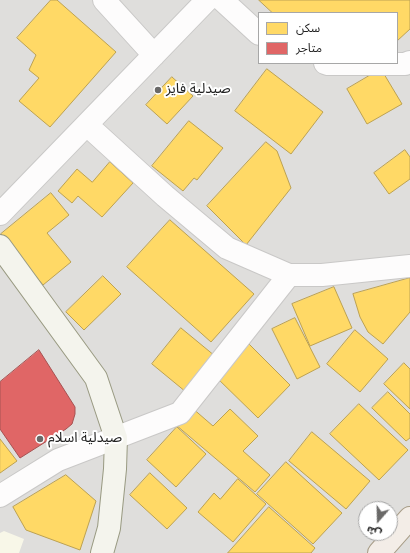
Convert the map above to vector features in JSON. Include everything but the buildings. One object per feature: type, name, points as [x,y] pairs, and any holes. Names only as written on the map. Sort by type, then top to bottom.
[{"type":"main road","points":[[379,553],[410,518]]},
{"type":"street","points":[[104,0],[154,55]]},
{"type":"street","points":[[0,214],[207,0]]},
{"type":"street","points":[[222,0],[258,33]]},
{"type":"street","points":[[328,64],[405,64],[410,62]]},
{"type":"street","points":[[87,125],[165,196],[226,248],[289,275],[322,275],[410,266]]},
{"type":"street","points":[[0,246],[96,378],[116,438],[116,469],[109,528],[102,553]]},
{"type":"street","points":[[0,496],[58,460],[180,413],[289,275]]},
{"type":"shaded area","points":[[0,0],[410,0],[410,553],[0,553]]},
{"type":"shaded area","points":[[4,531],[24,539],[19,553],[0,553],[0,533]]},
{"type":"place","name":"صيدلية فايز","points":[[158,90]]},
{"type":"place","name":"صيدلية اسلام","points":[[40,439]]}]
